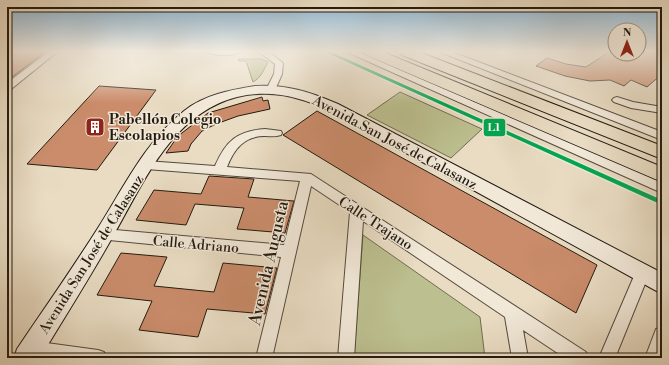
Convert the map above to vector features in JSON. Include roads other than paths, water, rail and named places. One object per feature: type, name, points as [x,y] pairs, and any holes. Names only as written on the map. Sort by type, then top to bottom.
[{"type":"main road","points":[[411,69],[662,175]]},
{"type":"main road","points":[[450,69],[662,153]]},
{"type":"street","points":[[7,88],[31,69]]},
{"type":"street","points":[[272,88],[278,69]]},
{"type":"street","points":[[390,69],[662,188]]},
{"type":"street","points":[[488,69],[662,136]]},
{"type":"street","name":"Avenida San José de Calasanz","points":[[29,354],[146,165],[173,129],[188,114],[208,102],[229,95],[272,88],[312,98],[333,107],[662,284]]},
{"type":"street","points":[[617,100],[631,105],[662,110]]},
{"type":"street","points":[[219,171],[227,152],[237,140],[253,133],[277,133]]},
{"type":"street","name":"Calle Trajano","points":[[146,165],[307,177],[580,358]]},
{"type":"street","name":"Avenida Augusta","points":[[264,358],[307,177]]},
{"type":"street","points":[[346,358],[357,210]]},
{"type":"street","name":"Calle Adriano","points":[[104,235],[289,252]]},
{"type":"street","points":[[607,358],[642,274]]},
{"type":"street","points":[[512,312],[520,358]]},
{"type":"street","points":[[653,358],[662,335]]},
{"type":"street","points":[[29,354],[98,358]]},
{"type":"place","name":"Pabellón Colegio Escolapios","points":[[95,127]]}]
